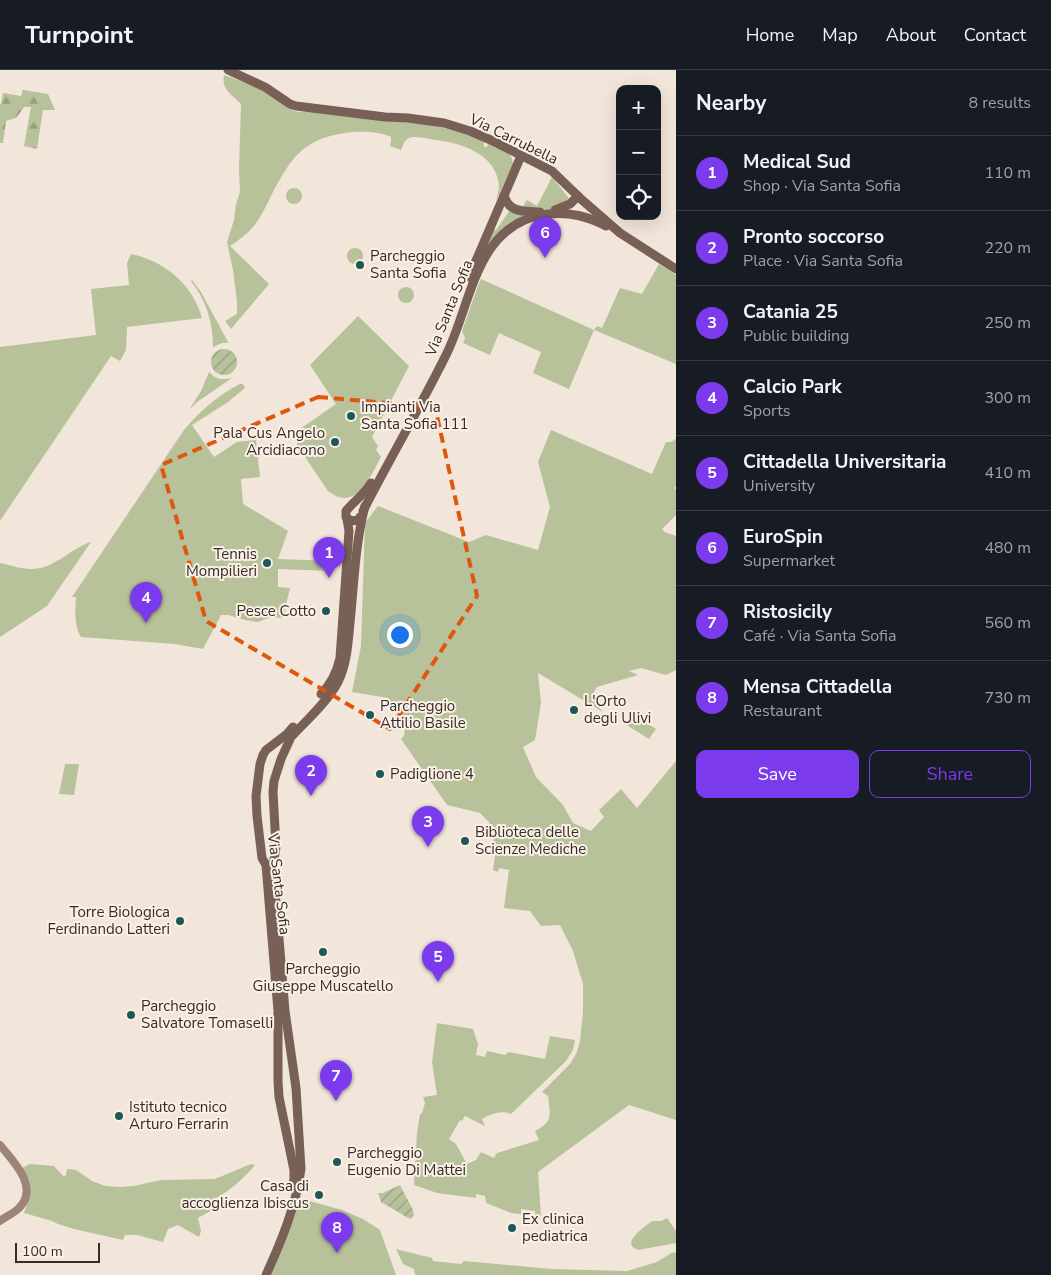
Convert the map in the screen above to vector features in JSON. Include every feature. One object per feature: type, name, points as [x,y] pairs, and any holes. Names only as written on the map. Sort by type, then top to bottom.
[{"type":"main road","name":"Via Carrubella","points":[[228,70],[265,87],[296,106],[444,123],[493,141],[557,174],[578,196],[620,233],[676,269]]},
{"type":"main road","name":"Via Santa Sofia","points":[[348,508],[370,486],[448,339],[472,270],[521,156]]},
{"type":"main road","points":[[504,195],[506,202],[518,211],[548,212]]},
{"type":"main road","points":[[538,215],[566,206],[578,196]]},
{"type":"main road","name":"Via Santa Sofia","points":[[259,1275],[277,1235],[294,1179],[278,1090],[278,1011],[266,865],[276,847],[273,792],[283,751],[291,737],[330,693],[342,672],[347,651],[361,518],[365,506],[448,350],[472,283],[496,242],[509,229],[528,219],[538,215],[563,213],[591,218],[620,233]]},
{"type":"main road","points":[[356,507],[360,511],[361,518],[354,522],[347,519],[346,513],[348,508],[356,507]]},
{"type":"main road","name":"Via Santa Sofia","points":[[266,1275],[282,1237],[300,1178],[301,1161],[296,1088],[285,1011],[272,866],[269,860],[262,858],[256,796],[258,777],[266,750],[287,734],[326,690],[338,664],[349,531],[347,519]]},
{"type":"main road","points":[[275,743],[281,745],[283,751]]},
{"type":"main road","points":[[278,1090],[282,1093],[290,1094],[296,1088]]},
{"type":"main road","points":[[282,1109],[287,1104],[294,1104],[297,1107]]},
{"type":"main road","points":[[0,1145],[22,1174],[27,1186],[21,1206],[0,1221]]},
{"type":"highlighted area","points":[[318,397],[435,407],[477,596],[390,729],[206,621],[161,465]]},
{"type":"green space","points":[[224,75],[260,88],[294,111],[313,111],[340,114],[342,116],[425,124],[462,132],[484,141],[484,147],[487,147],[488,143],[505,150],[511,156],[513,164],[496,201],[499,186],[497,175],[492,166],[485,158],[466,147],[412,137],[406,140],[401,150],[390,146],[391,137],[387,135],[362,132],[323,138],[311,144],[302,150],[286,169],[254,226],[230,246],[269,284],[231,329],[225,321],[237,314],[237,302],[227,242],[240,192],[241,104],[226,88]]},
{"type":"green space","points":[[23,90],[48,94],[55,110],[43,110],[37,149],[24,146],[31,107],[24,107],[16,118],[6,121],[3,143],[0,143],[0,105],[3,93],[21,96]]},
{"type":"green space","points":[[552,177],[571,201],[546,210],[526,210],[514,204],[523,206],[527,200],[537,206]]},
{"type":"green space","points":[[291,188],[297,188],[302,193],[300,202],[291,204],[286,199],[286,193]]},
{"type":"green space","points":[[510,210],[525,216],[482,257],[493,229],[496,230]]},
{"type":"green space","points":[[352,248],[358,248],[363,253],[361,262],[352,264],[347,259],[347,253]]},
{"type":"green space","points":[[131,254],[155,262],[176,276],[192,295],[202,318],[127,327],[126,350],[120,361],[111,356],[0,521],[0,347],[96,335],[91,289],[129,285],[127,263]]},
{"type":"green space","points":[[659,264],[676,275],[676,364],[594,330],[597,326],[602,328],[620,288],[642,294]]},
{"type":"green space","points":[[481,279],[594,330],[569,389],[533,373],[541,352],[499,333],[490,355],[463,343],[465,338],[462,331]]},
{"type":"green space","points":[[192,280],[201,292],[227,343],[213,347],[212,329],[208,312]]},
{"type":"green space","points":[[403,287],[409,287],[414,292],[412,301],[403,303],[398,298],[398,292]]},
{"type":"green space","name":"Impianti Via Santa Sofia 111","points":[[358,316],[409,366],[372,437],[378,446],[376,450],[381,457],[361,490],[347,498],[338,497],[328,491],[297,445],[297,440],[299,439],[294,433],[336,404],[310,365]]},
{"type":"green space","points":[[224,349],[233,353],[237,362],[233,371],[224,375],[215,371],[211,362],[215,353]]},
{"type":"green space","points":[[209,372],[219,379],[232,378],[197,402],[189,410],[201,391]]},
{"type":"green space","points":[[240,384],[243,384],[245,388],[228,402],[192,425],[214,457],[237,442],[256,440],[260,477],[241,479],[243,504],[288,531],[278,559],[333,561],[333,571],[278,569],[278,587],[290,588],[283,618],[271,617],[258,622],[221,615],[203,649],[175,644],[81,637],[76,623],[76,597],[72,597],[184,430],[210,404]]},
{"type":"green space","points":[[551,430],[652,474],[666,442],[676,439],[676,486],[674,488],[676,490],[676,515],[662,529],[676,536],[676,670],[666,675],[641,668],[629,671],[638,675],[597,687],[594,697],[603,712],[538,673],[541,703],[535,740],[523,747],[536,777],[563,805],[573,823],[591,831],[604,817],[599,810],[621,789],[637,808],[676,761],[676,1120],[629,1105],[538,1172],[541,1216],[535,1216],[535,1211],[521,1209],[521,1214],[511,1213],[486,1203],[485,1196],[476,1194],[476,1198],[437,1193],[414,1185],[417,1133],[420,1114],[425,1103],[423,1097],[437,1095],[432,1062],[437,1023],[473,1029],[478,1044],[476,1055],[485,1057],[487,1051],[505,1055],[509,1052],[545,1059],[550,1036],[575,1040],[573,1050],[566,1061],[511,1114],[496,1113],[482,1119],[485,1126],[465,1116],[462,1121],[460,1120],[449,1139],[456,1144],[467,1164],[476,1160],[481,1152],[494,1158],[497,1153],[539,1140],[535,1131],[548,1121],[550,1113],[548,1096],[542,1092],[570,1064],[577,1052],[580,1041],[583,984],[573,951],[560,925],[541,926],[530,911],[504,908],[509,870],[499,868],[498,872],[493,870],[496,850],[489,822],[480,813],[447,805],[401,739],[404,736],[405,726],[388,698],[352,692],[361,646],[365,523],[378,506],[469,542],[486,535],[538,550],[550,507],[538,462]]},
{"type":"green space","points":[[91,542],[47,606],[0,637],[0,563],[23,568],[39,568],[47,566]]},
{"type":"green space","points":[[631,714],[656,729],[649,739],[625,724]]},
{"type":"green space","points":[[65,764],[79,764],[74,795],[59,794]]},
{"type":"green space","points":[[30,1164],[54,1166],[64,1177],[67,1169],[76,1170],[92,1181],[105,1186],[119,1187],[161,1180],[215,1179],[251,1164],[255,1165],[232,1187],[206,1204],[216,1208],[198,1218],[201,1231],[199,1237],[178,1225],[168,1229],[163,1242],[137,1235],[125,1235],[123,1240],[74,1229],[24,1213],[31,1190],[29,1180],[22,1168]]},
{"type":"green space","points":[[400,1185],[413,1210],[414,1216],[410,1219],[381,1202],[378,1193],[383,1193]]},
{"type":"green space","points":[[298,1198],[342,1210],[363,1219],[380,1230],[396,1275],[270,1275]]},
{"type":"green space","points":[[667,1218],[676,1231],[676,1243],[638,1250],[633,1247],[632,1239],[639,1231],[652,1221],[661,1221]]},
{"type":"green space","points":[[396,1249],[432,1258],[433,1261],[461,1264],[464,1261],[552,1269],[627,1271],[657,1262],[673,1252],[676,1253],[676,1275],[415,1275],[414,1269],[403,1264]]},
{"type":"place","name":"EuroSpin","points":[[545,258]]},
{"type":"place","name":"Parcheggio Santa Sofia","points":[[360,265]]},
{"type":"place","name":"Impianti Via Santa Sofia 111","points":[[351,416]]},
{"type":"place","name":"Pala Cus Angelo Arcidiacono","points":[[335,442]]},
{"type":"place","name":"Tennis Mompilieri","points":[[267,563]]},
{"type":"place","name":"Medical Sud","points":[[329,578]]},
{"type":"place","name":"Pesce Cotto","points":[[326,611]]},
{"type":"place","name":"Calcio Park","points":[[146,623]]},
{"type":"place","name":"L'Orto degli Ulivi","points":[[574,710]]},
{"type":"place","name":"Parcheggio Attilio Basile","points":[[370,715]]},
{"type":"place","name":"Padiglione 4","points":[[380,774]]},
{"type":"place","name":"Pronto soccorso","points":[[311,796]]},
{"type":"place","name":"Biblioteca delle Scienze Mediche","points":[[465,841]]},
{"type":"place","name":"Catania 25","points":[[428,847]]},
{"type":"place","name":"Torre Biologica Ferdinando Latteri","points":[[180,921]]},
{"type":"place","name":"Parcheggio Giuseppe Muscatello","points":[[323,952]]},
{"type":"place","name":"Cittadella Universitaria","points":[[438,982]]},
{"type":"place","name":"Parcheggio Salvatore Tomaselli","points":[[131,1015]]},
{"type":"place","name":"Ristosicily","points":[[336,1101]]},
{"type":"place","name":"Istituto tecnico Arturo Ferrarin","points":[[119,1116]]},
{"type":"place","name":"Parcheggio Eugenio Di Mattei","points":[[337,1162]]},
{"type":"place","name":"Casa di accoglienza Ibiscus","points":[[319,1195]]},
{"type":"place","name":"Ex clinica pediatrica","points":[[512,1228]]},
{"type":"place","name":"Mensa Cittadella","points":[[337,1253]]}]
